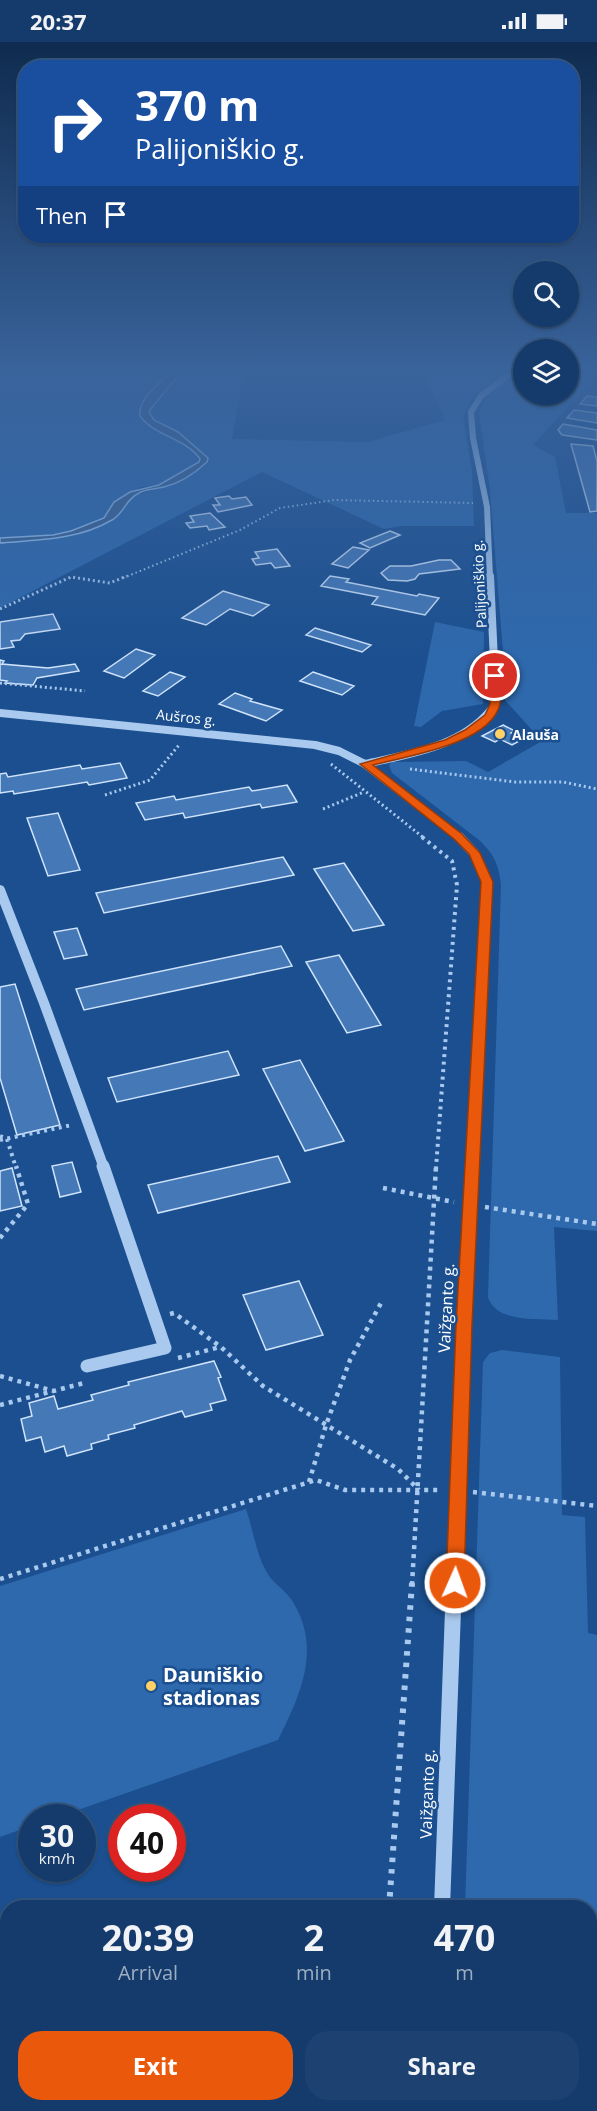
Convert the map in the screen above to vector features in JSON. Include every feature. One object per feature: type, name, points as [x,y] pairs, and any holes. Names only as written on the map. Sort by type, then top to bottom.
[{"type":"street","name":"Palijoniškio g.","points":[[365,764],[449,742],[469,733],[489,717],[496,704],[487,507],[479,468]]},
{"type":"street","name":"Aušros g.","points":[[0,712],[315,745],[339,751],[365,764]]},
{"type":"street","name":"Vaižganto g.","points":[[365,764],[458,836],[474,853],[487,882],[442,1900]]},
{"type":"street","points":[[0,890],[88,1121],[165,1348],[87,1366]]},
{"type":"path","points":[[0,609],[71,577],[110,582],[240,530],[280,508],[334,500],[470,503],[487,507]]},
{"type":"path","points":[[0,683],[85,691]]},
{"type":"path","points":[[168,743],[190,745]]},
{"type":"path","points":[[105,795],[150,780],[179,744]]},
{"type":"path","points":[[323,758],[452,861],[458,885],[434,1199],[419,1490],[390,1900]]},
{"type":"path","points":[[401,768],[515,782],[563,782],[597,789]]},
{"type":"path","points":[[323,809],[365,792]]},
{"type":"path","points":[[0,1140],[88,1121]]},
{"type":"path","points":[[0,1136],[7,1139],[28,1204],[0,1238]]},
{"type":"path","points":[[383,1188],[434,1199]]},
{"type":"path","points":[[472,1205],[597,1224]]},
{"type":"path","points":[[309,1482],[326,1425],[350,1360],[381,1304]]},
{"type":"path","points":[[154,1316],[174,1313],[221,1347],[262,1386],[398,1469],[419,1490]]},
{"type":"path","points":[[0,1376],[54,1391]]},
{"type":"path","points":[[0,1579],[316,1480],[345,1490],[419,1490]]},
{"type":"path","points":[[459,1491],[597,1506]]},
{"type":"shaded area","points":[[0,468],[189,468],[159,485],[141,487],[113,506],[104,518],[71,531],[53,535],[0,538]]},
{"type":"shaded area","points":[[189,468],[201,468],[176,483],[135,495],[120,514],[86,532],[43,540],[0,543],[0,538],[53,535],[71,531],[104,518],[114,502],[130,492],[159,485]]},
{"type":"shaded area","points":[[200,468],[471,468],[474,526],[401,526],[384,529],[262,472],[0,608],[0,543],[47,540],[92,530],[119,516],[132,498],[177,483]]},
{"type":"shaded area","points":[[487,468],[557,468],[566,513],[597,513],[597,1231],[554,1227],[558,1320],[518,1318],[508,1315],[492,1305],[488,1297],[501,885],[499,872],[492,855],[479,840],[392,773],[389,765],[392,762],[466,761],[488,772],[542,741],[503,698],[505,676]]},
{"type":"shaded area","points":[[435,622],[484,632],[483,704],[442,711],[421,727],[414,726]]},
{"type":"shaded area","points":[[502,1350],[560,1357],[562,1515],[585,1517],[588,1633],[597,1635],[597,1900],[465,1900],[483,1362],[490,1353]]},
{"type":"shaded area","name":"Dauniškio stadionas","points":[[246,1509],[263,1564],[275,1583],[293,1602],[302,1620],[306,1637],[305,1672],[294,1706],[278,1740],[95,1804],[18,1804],[18,1831],[0,1837],[0,1586]]},
{"type":"building","points":[[578,468],[597,468],[597,511],[590,512]]},
{"type":"building","points":[[229,496],[232,499],[246,497],[252,505],[218,512],[213,505],[220,505],[215,498]]},
{"type":"building","points":[[210,513],[225,527],[209,530],[207,526],[190,528],[186,523],[194,522],[190,516]]},
{"type":"building","points":[[390,531],[400,535],[370,548],[360,543]]},
{"type":"building","points":[[353,547],[369,550],[348,568],[332,564]]},
{"type":"building","points":[[277,549],[290,566],[275,568],[271,563],[256,565],[252,559],[259,558],[255,552]]},
{"type":"building","points":[[451,560],[460,569],[419,574],[415,579],[407,581],[388,580],[381,573],[390,566],[411,566]]},
{"type":"building","points":[[330,576],[349,579],[346,582],[439,598],[425,615],[372,604],[378,597],[321,586]]},
{"type":"building","points":[[223,591],[269,605],[253,616],[230,609],[206,625],[182,618]]},
{"type":"building","points":[[53,614],[60,629],[25,634],[20,640],[11,641],[14,647],[0,649],[0,622]]},
{"type":"building","points":[[315,628],[371,645],[362,652],[306,635]]},
{"type":"building","points":[[136,649],[155,655],[124,678],[104,671]]},
{"type":"building","points":[[0,660],[4,661],[2,664],[48,668],[75,664],[79,671],[37,678],[33,685],[5,683],[7,681],[0,680]]},
{"type":"building","points":[[170,672],[185,677],[158,696],[143,691]]},
{"type":"building","points":[[313,672],[354,686],[342,695],[300,681]]},
{"type":"building","points":[[235,693],[252,699],[250,701],[282,710],[266,721],[219,704]]},
{"type":"building","name":"Alauša","points":[[503,725],[515,731],[511,733],[523,739],[512,745],[500,739],[495,742],[482,736]]},
{"type":"building","points":[[120,763],[127,778],[14,794],[13,791],[0,793],[0,774],[6,773],[8,777],[80,765],[82,769]]},
{"type":"building","points":[[287,785],[297,802],[262,808],[260,804],[185,818],[183,813],[145,820],[136,803],[174,796],[176,800],[249,787],[252,791]]},
{"type":"building","points":[[58,813],[80,870],[48,876],[27,818]]},
{"type":"building","points":[[283,857],[294,875],[104,913],[96,893]]},
{"type":"building","points":[[344,863],[384,925],[353,931],[314,869]]},
{"type":"building","points":[[77,928],[87,955],[64,959],[54,932]]},
{"type":"building","points":[[281,946],[292,966],[84,1010],[76,989]]},
{"type":"building","points":[[339,955],[381,1025],[347,1033],[306,962]]},
{"type":"building","points":[[15,984],[60,1125],[17,1135],[0,1078],[0,987]]},
{"type":"building","points":[[228,1051],[239,1075],[117,1102],[108,1078]]},
{"type":"building","points":[[300,1060],[344,1141],[305,1151],[263,1069]]},
{"type":"building","points":[[278,1156],[290,1182],[158,1213],[148,1185]]},
{"type":"building","points":[[72,1162],[81,1192],[60,1197],[52,1166]]},
{"type":"building","points":[[12,1168],[22,1206],[0,1211],[0,1171]]},
{"type":"building","points":[[299,1281],[323,1335],[266,1350],[243,1295]]},
{"type":"building","points":[[214,1361],[221,1377],[218,1378],[226,1400],[210,1404],[212,1410],[185,1417],[182,1411],[134,1425],[135,1428],[108,1435],[109,1439],[91,1444],[92,1449],[67,1456],[64,1446],[45,1452],[41,1437],[26,1441],[21,1419],[32,1416],[29,1403],[54,1396],[58,1409],[93,1400],[91,1395],[129,1385],[128,1382]]},
{"type":"place","name":"Alauša","points":[[500,734]]},
{"type":"place","name":"Dauniškio stadionas","points":[[151,1686]]},
{"type":"route","points":[[455,1583],[464,1325],[487,882],[474,853],[458,836],[365,764],[449,742],[469,733],[489,717],[496,704],[495,676]]}]
